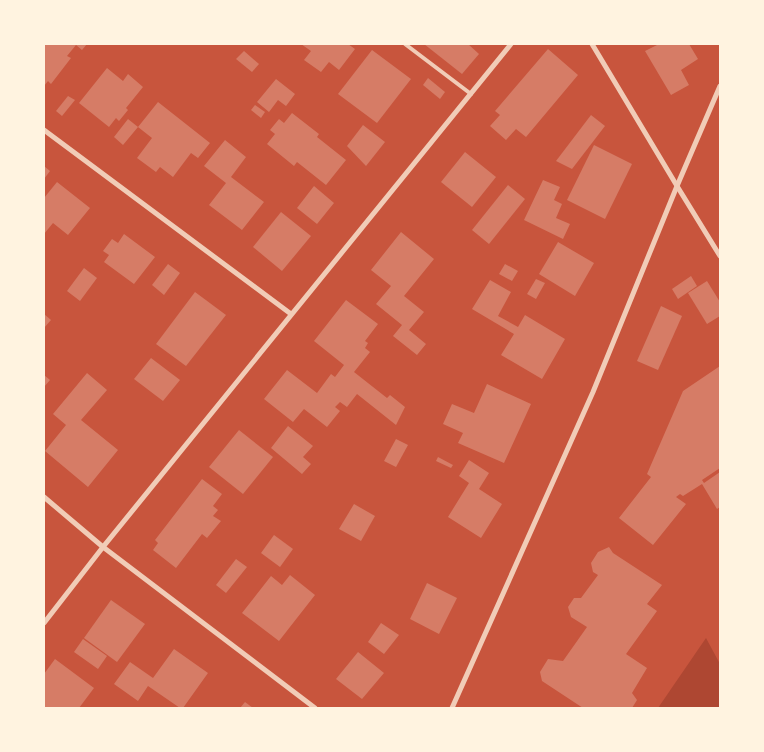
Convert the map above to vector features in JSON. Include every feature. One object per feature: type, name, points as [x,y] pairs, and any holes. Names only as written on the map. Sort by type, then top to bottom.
[{"type":"street","points":[[44,623],[103,547],[511,44]]},
{"type":"street","points":[[592,44],[720,256]]},
{"type":"street","points":[[452,708],[593,392],[720,86]]},
{"type":"street","points":[[44,130],[291,314]]},
{"type":"street","points":[[44,497],[103,547],[315,708]]},
{"type":"lane","points":[[405,44],[471,94]]},
{"type":"shaded area","points":[[706,638],[720,664],[720,708],[658,708]]},
{"type":"building","points":[[44,44],[87,44],[82,50],[76,45],[67,56],[71,58],[51,84],[48,81],[44,86]]},
{"type":"building","points":[[301,44],[348,44],[355,49],[339,70],[329,62],[321,72],[304,60],[311,51]]},
{"type":"building","points":[[424,44],[468,44],[479,54],[462,74]]},
{"type":"building","points":[[659,44],[689,44],[698,59],[681,70],[689,85],[671,95],[645,51]]},
{"type":"building","points":[[548,49],[578,75],[526,137],[516,129],[506,140],[490,126],[500,115],[495,111]]},
{"type":"building","points":[[372,50],[411,79],[377,123],[338,94]]},
{"type":"building","points":[[244,51],[259,64],[252,72],[236,59]]},
{"type":"building","points":[[107,68],[123,81],[128,74],[143,87],[126,108],[128,110],[119,121],[116,118],[109,127],[79,103]]},
{"type":"building","points":[[428,78],[445,92],[440,99],[423,85]]},
{"type":"building","points":[[276,79],[295,94],[286,106],[278,100],[269,112],[257,102]]},
{"type":"building","points":[[68,96],[75,100],[62,116],[56,111]]},
{"type":"building","points":[[158,102],[210,143],[198,158],[191,153],[173,177],[160,167],[156,172],[137,158],[152,138],[138,127]]},
{"type":"building","points":[[255,105],[265,112],[261,118],[251,110]]},
{"type":"building","points":[[292,113],[319,134],[317,137],[346,160],[326,185],[297,162],[294,166],[267,144],[275,134],[270,130],[279,119],[284,123]]},
{"type":"building","points":[[591,115],[605,126],[572,169],[556,161]]},
{"type":"building","points":[[128,119],[138,127],[123,145],[114,137]]},
{"type":"building","points":[[363,125],[385,142],[366,166],[347,146]]},
{"type":"building","points":[[225,140],[246,157],[231,177],[264,202],[242,230],[209,205],[226,183],[204,166]]},
{"type":"building","points":[[594,145],[632,164],[605,219],[567,200]]},
{"type":"building","points":[[465,152],[496,177],[472,207],[441,182]]},
{"type":"building","points":[[44,166],[50,171],[44,179]]},
{"type":"building","points":[[543,180],[560,187],[554,200],[562,204],[556,218],[570,224],[563,239],[524,220]]},
{"type":"building","points":[[57,182],[90,208],[68,235],[53,223],[44,234],[44,198]]},
{"type":"building","points":[[508,185],[525,199],[489,244],[472,230]]},
{"type":"building","points":[[314,186],[334,203],[317,224],[297,208]]},
{"type":"building","points":[[281,212],[311,236],[282,271],[253,247]]},
{"type":"building","points":[[401,232],[434,259],[404,296],[424,312],[409,330],[426,344],[417,355],[393,336],[402,325],[376,304],[391,286],[371,270]]},
{"type":"building","points":[[124,234],[155,257],[134,284],[104,262],[109,255],[103,251],[112,239],[118,243]]},
{"type":"building","points":[[558,242],[594,263],[575,296],[539,274]]},
{"type":"building","points":[[168,264],[180,273],[164,295],[152,285]]},
{"type":"building","points":[[505,264],[518,271],[512,281],[499,274]]},
{"type":"building","points":[[84,268],[97,278],[80,301],[67,291]]},
{"type":"building","points":[[691,276],[697,286],[678,299],[672,289]]},
{"type":"building","points":[[536,279],[545,283],[536,299],[527,294]]},
{"type":"building","points":[[490,280],[511,292],[498,316],[518,327],[525,315],[565,339],[542,379],[501,355],[514,334],[472,309]]},
{"type":"building","points":[[707,281],[720,302],[720,316],[707,324],[688,293]]},
{"type":"building","points":[[195,292],[226,315],[186,366],[156,344]]},
{"type":"building","points":[[346,300],[378,324],[365,341],[368,343],[365,348],[370,352],[354,372],[387,398],[390,395],[405,407],[396,425],[357,394],[347,407],[340,402],[335,407],[340,411],[327,427],[304,409],[293,422],[264,399],[287,370],[317,393],[331,374],[335,377],[344,365],[314,341]]},
{"type":"building","points":[[661,306],[682,316],[658,370],[637,361]]},
{"type":"building","points":[[44,314],[51,320],[44,328]]},
{"type":"building","points":[[151,358],[180,380],[163,401],[134,379]]},
{"type":"building","points":[[720,366],[720,468],[702,480],[704,483],[720,472],[720,507],[717,509],[702,484],[683,496],[680,494],[676,497],[686,504],[653,545],[619,518],[651,477],[647,474],[683,391]]},
{"type":"building","points":[[87,373],[107,390],[81,420],[118,450],[88,487],[45,451],[66,425],[53,414]]},
{"type":"building","points":[[44,375],[50,380],[44,387]]},
{"type":"building","points":[[487,384],[531,404],[504,463],[458,443],[463,433],[443,424],[452,404],[474,413]]},
{"type":"building","points":[[288,426],[313,446],[303,457],[311,464],[302,474],[271,448]]},
{"type":"building","points":[[239,430],[273,457],[243,494],[209,467]]},
{"type":"building","points":[[396,439],[408,445],[396,467],[384,461]]},
{"type":"building","points":[[438,457],[453,465],[451,468],[436,461]]},
{"type":"building","points":[[469,460],[489,473],[479,489],[502,504],[481,538],[448,517],[469,483],[459,476]]},
{"type":"building","points":[[202,479],[222,494],[213,506],[218,510],[213,516],[221,521],[207,538],[202,534],[176,568],[153,550],[158,543],[155,540]]},
{"type":"building","points":[[354,504],[375,516],[361,541],[339,529]]},
{"type":"building","points":[[274,535],[293,549],[280,567],[261,553]]},
{"type":"building","points":[[609,547],[613,553],[662,585],[647,604],[657,611],[626,654],[647,668],[632,693],[637,700],[632,708],[583,708],[542,681],[540,672],[548,659],[563,661],[587,627],[571,617],[568,607],[574,598],[581,598],[598,575],[593,572],[591,563],[598,552]]},
{"type":"building","points":[[236,559],[247,567],[226,593],[216,585]]},
{"type":"building","points":[[290,575],[315,595],[279,641],[242,613],[271,576],[282,585]]},
{"type":"building","points":[[427,583],[457,598],[439,634],[410,619]]},
{"type":"building","points":[[111,600],[145,624],[117,662],[84,638]]},
{"type":"building","points":[[381,623],[399,635],[384,654],[368,642]]},
{"type":"building","points":[[83,639],[107,656],[98,669],[74,652]]},
{"type":"building","points":[[174,649],[208,673],[183,708],[180,708],[148,686],[138,701],[114,684],[130,662],[153,678]]},
{"type":"building","points":[[358,652],[384,673],[362,699],[336,679]]},
{"type":"building","points":[[55,659],[94,688],[79,708],[44,708],[44,674]]},
{"type":"building","points":[[245,702],[253,708],[240,708]]}]
